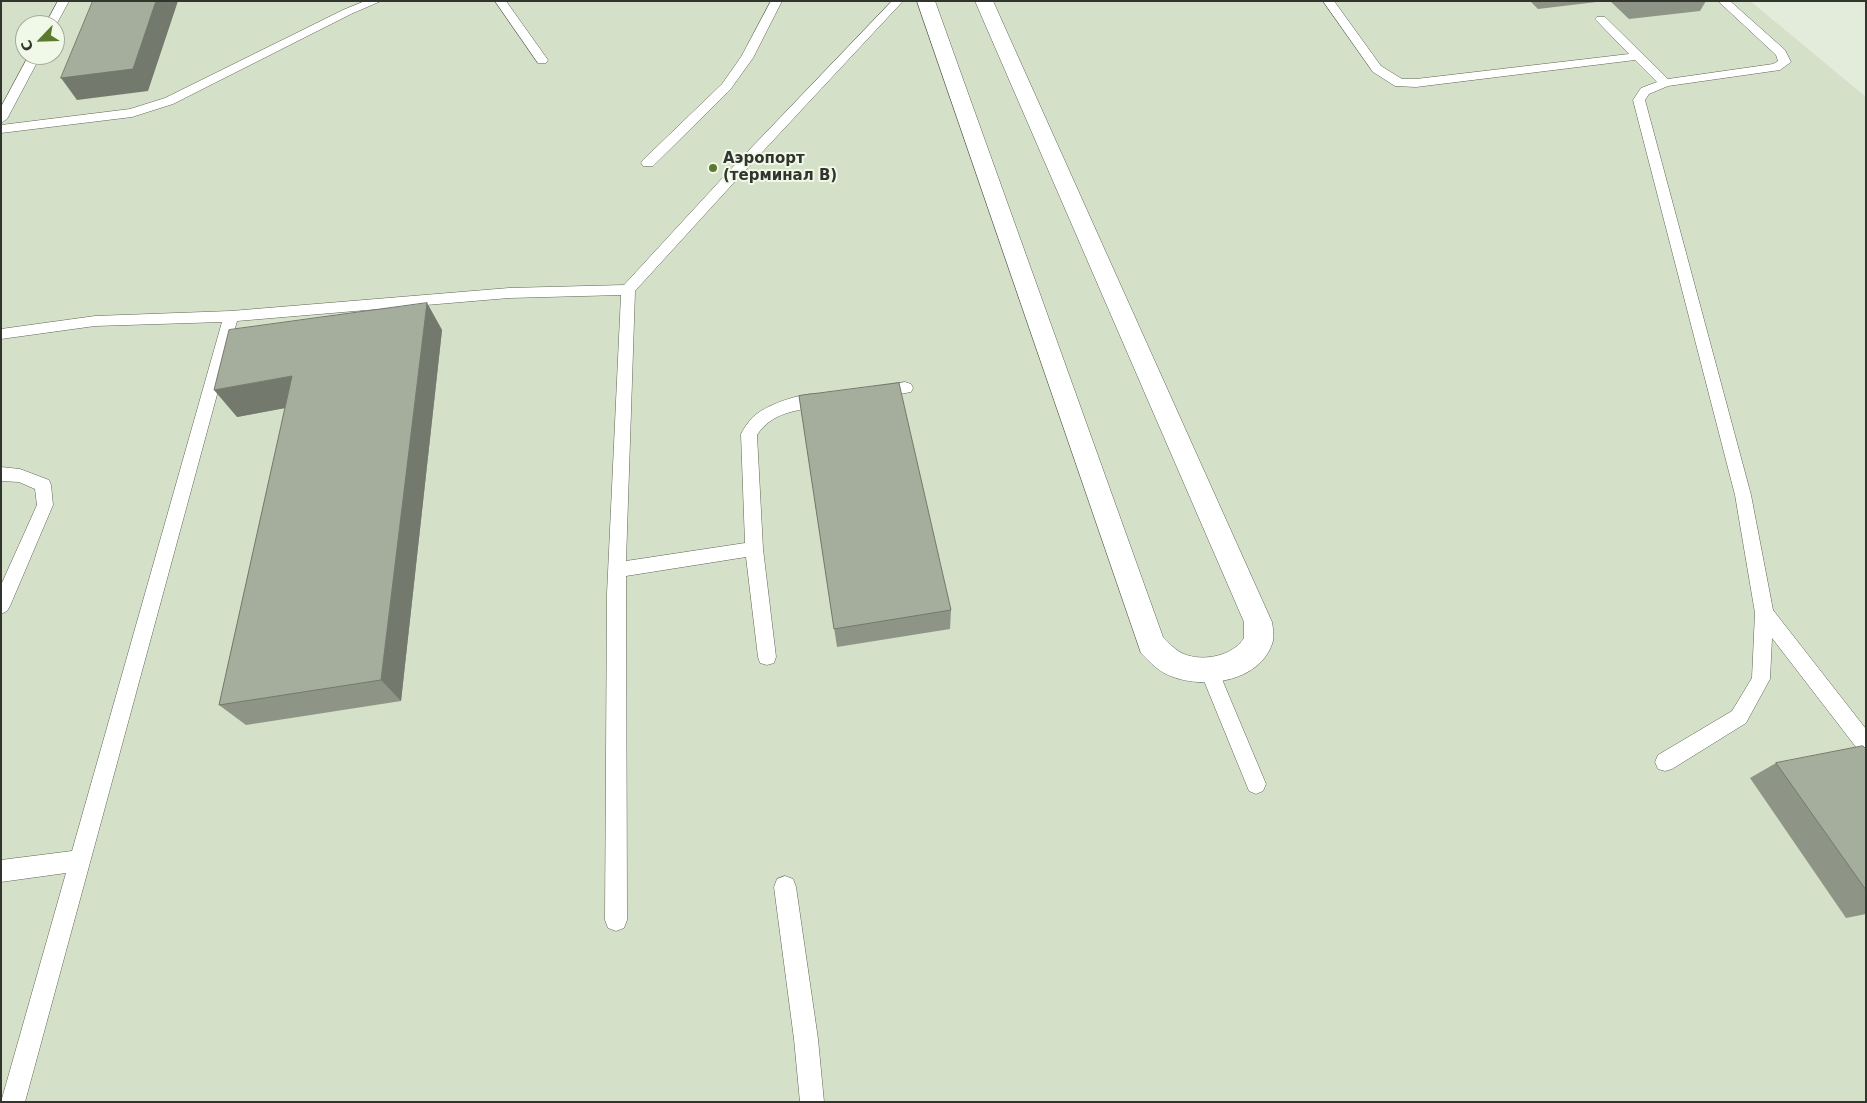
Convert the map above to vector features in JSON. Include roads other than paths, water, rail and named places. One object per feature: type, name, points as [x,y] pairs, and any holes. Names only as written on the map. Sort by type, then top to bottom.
[{"type":"main road","points":[[926,1],[1151,644],[1167,660],[1182,668],[1209,671],[1240,661],[1253,650],[1258,641],[1258,622],[984,1]]},
{"type":"lane","points":[[57,15],[64,1]]},
{"type":"lane","points":[[1,129],[132,113],[169,101],[347,12],[376,1]]},
{"type":"lane","points":[[500,1],[542,60]]},
{"type":"lane","points":[[648,163],[726,87],[747,58],[777,1]]},
{"type":"lane","points":[[616,920],[618,570],[628,290],[734,174],[898,1]]},
{"type":"lane","points":[[1328,1],[1377,69],[1399,83],[1416,83],[1638,56]]},
{"type":"lane","points":[[1665,762],[1739,717],[1761,679],[1764,613],[1743,495],[1639,100],[1645,91],[1665,83],[1776,67],[1785,62],[1781,53],[1723,1]]},
{"type":"lane","points":[[1601,19],[1665,83]]},
{"type":"lane","points":[[1,119],[30,65]]},
{"type":"lane","points":[[1,334],[95,321],[232,316],[509,294],[628,290]]},
{"type":"lane","points":[[13,1102],[232,316]]},
{"type":"lane","points":[[857,394],[905,388]]},
{"type":"lane","points":[[767,657],[754,549],[749,434],[755,422],[767,413],[799,402],[838,397]]},
{"type":"lane","points":[[1,474],[20,476],[43,485],[45,505],[1,606]]},
{"type":"lane","points":[[618,570],[754,549]]},
{"type":"lane","points":[[1764,613],[1866,745]]},
{"type":"lane","points":[[1209,671],[1256,784]]},
{"type":"lane","points":[[1,872],[81,860]]},
{"type":"lane","points":[[785,887],[806,1039],[812,1102]]},
{"type":"place","name":"Аэропорт (терминал В)","points":[[713,168]]}]
